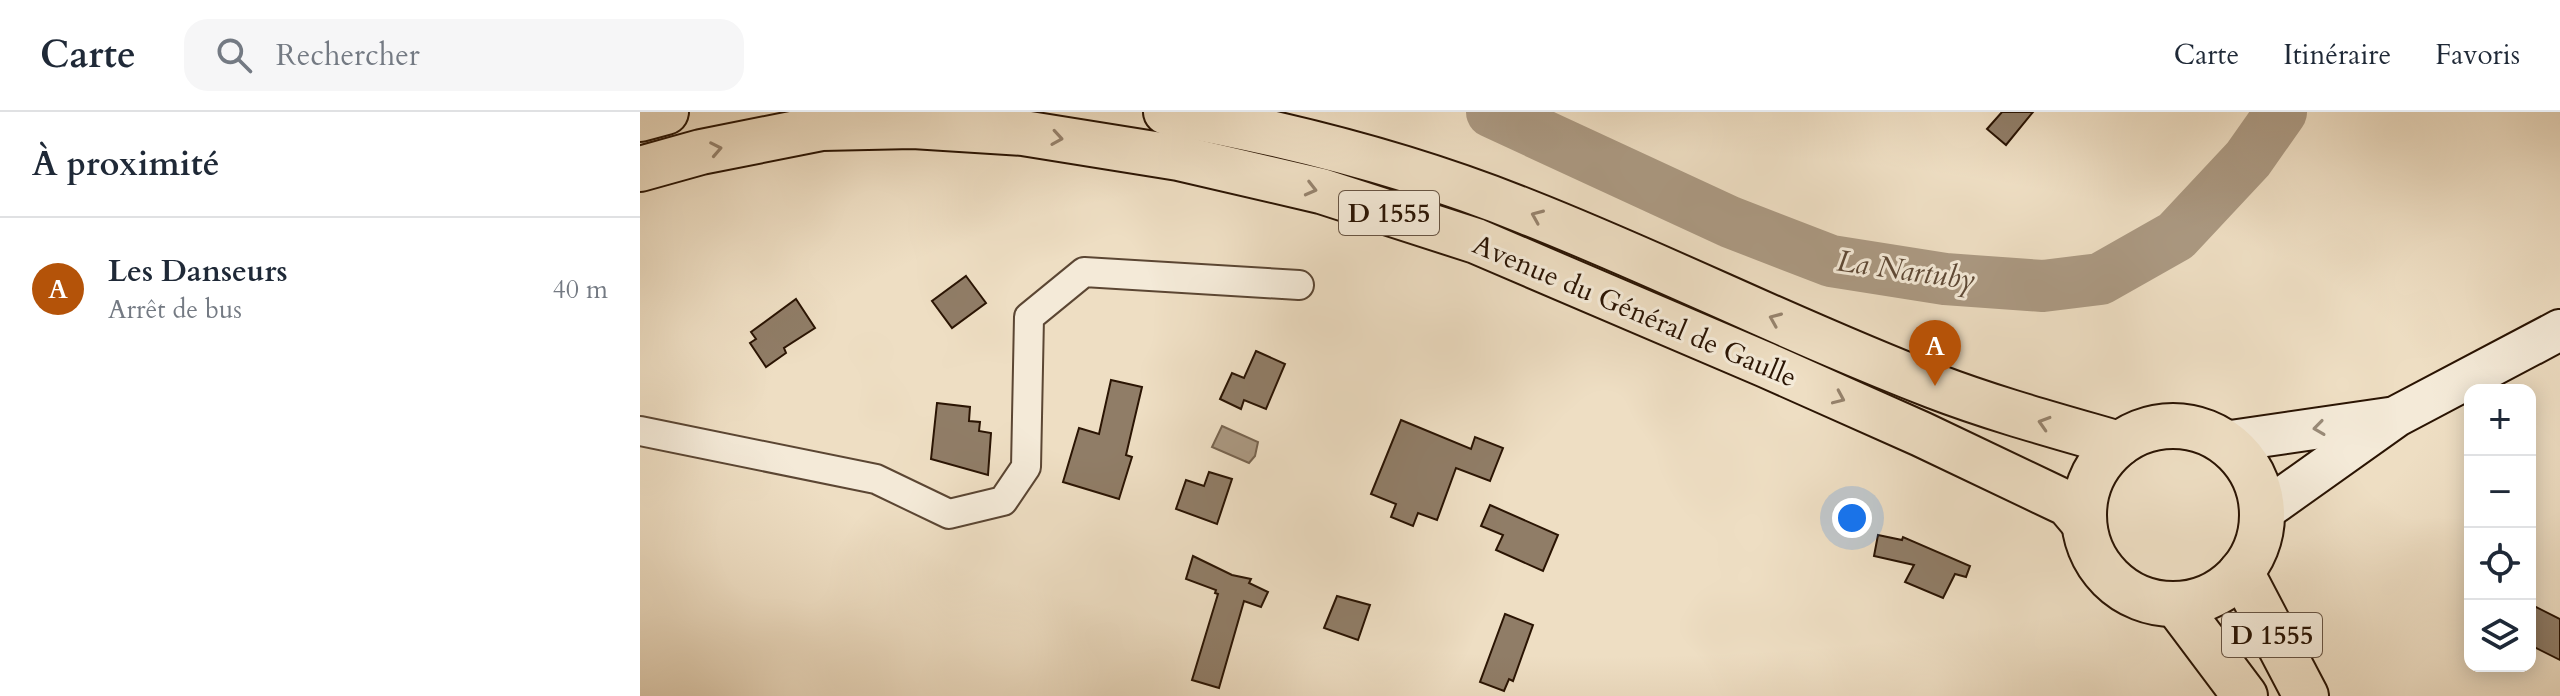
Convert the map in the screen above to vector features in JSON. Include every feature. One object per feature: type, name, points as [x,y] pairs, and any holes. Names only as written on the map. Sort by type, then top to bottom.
[{"type":"main road","points":[[640,119],[666,112]]},
{"type":"main road","name":"Avenue du Général de Gaulle","points":[[1166,112],[1259,129],[1368,157],[1526,211],[1935,386],[2038,421],[2119,444]]},
{"type":"main road","name":"Avenue du Général de Gaulle","points":[[640,169],[701,152],[822,128],[913,126],[1023,133],[1163,155],[1321,191],[1476,241],[1766,365],[2068,504],[2084,523]]},
{"type":"main road","points":[[2262,512],[2397,416],[2560,330]]},
{"type":"main road","points":[[2224,442],[2397,416]]},
{"type":"main road","points":[[2171,426],[2199,429],[2224,442],[2244,461],[2257,485],[2262,512],[2260,534],[2253,554],[2241,572],[2223,589],[2200,600],[2176,604],[2149,601],[2125,590],[2104,572],[2090,549],[2084,523],[2086,493],[2099,466],[2119,444],[2144,430],[2171,426]]},
{"type":"main road","name":"D 1555","points":[[2241,572],[2306,696]]},
{"type":"main road","name":"D 1555","points":[[2176,604],[2245,696]]},
{"type":"street","points":[[640,431],[876,479],[949,514],[1003,501],[1026,467],[1029,317],[1084,272],[1299,285]]},
{"type":"shaded area","points":[[1222,426],[1258,442],[1255,456],[1249,463],[1212,447]]},
{"type":"building","points":[[2002,112],[2033,112],[2006,145],[1987,129]]},
{"type":"building","points":[[966,276],[986,303],[952,328],[932,301]]},
{"type":"building","points":[[796,299],[815,328],[784,348],[786,353],[766,367],[750,343],[756,339],[751,332]]},
{"type":"building","points":[[1256,351],[1285,364],[1266,409],[1244,400],[1241,409],[1220,399],[1232,373],[1244,378]]},
{"type":"building","points":[[1111,380],[1142,387],[1126,455],[1132,457],[1119,499],[1063,482],[1079,428],[1099,434]]},
{"type":"building","points":[[937,403],[970,407],[969,421],[980,422],[979,431],[991,433],[988,475],[931,459]]},
{"type":"building","points":[[1401,420],[1471,449],[1475,437],[1503,448],[1490,481],[1456,468],[1437,520],[1418,513],[1413,526],[1391,517],[1396,504],[1371,494]]},
{"type":"building","points":[[1209,472],[1232,479],[1217,524],[1176,509],[1186,480],[1204,486]]},
{"type":"building","points":[[1490,505],[1558,535],[1543,571],[1496,550],[1503,535],[1481,526]]},
{"type":"building","points":[[1878,535],[1902,540],[1903,537],[1970,566],[1966,577],[1955,574],[1943,598],[1905,582],[1914,565],[1874,556]]},
{"type":"building","points":[[1193,556],[1232,575],[1251,579],[1249,583],[1268,592],[1261,607],[1244,601],[1219,688],[1192,680],[1218,594],[1216,590],[1186,579]]},
{"type":"building","points":[[1337,596],[1370,605],[1358,640],[1324,628]]},
{"type":"building","points":[[2536,607],[2560,619],[2560,660],[2536,648]]},
{"type":"building","points":[[1505,614],[1533,625],[1513,681],[1509,679],[1504,691],[1480,682]]},
{"type":"waterway","name":"La Nartuby","points":[[1492,112],[1730,222],[1831,261],[1945,279],[2043,286],[2100,279],[2176,236],[2248,159],[2281,112]]},
{"type":"place","name":"Les Danseurs","points":[[1935,386]]}]
